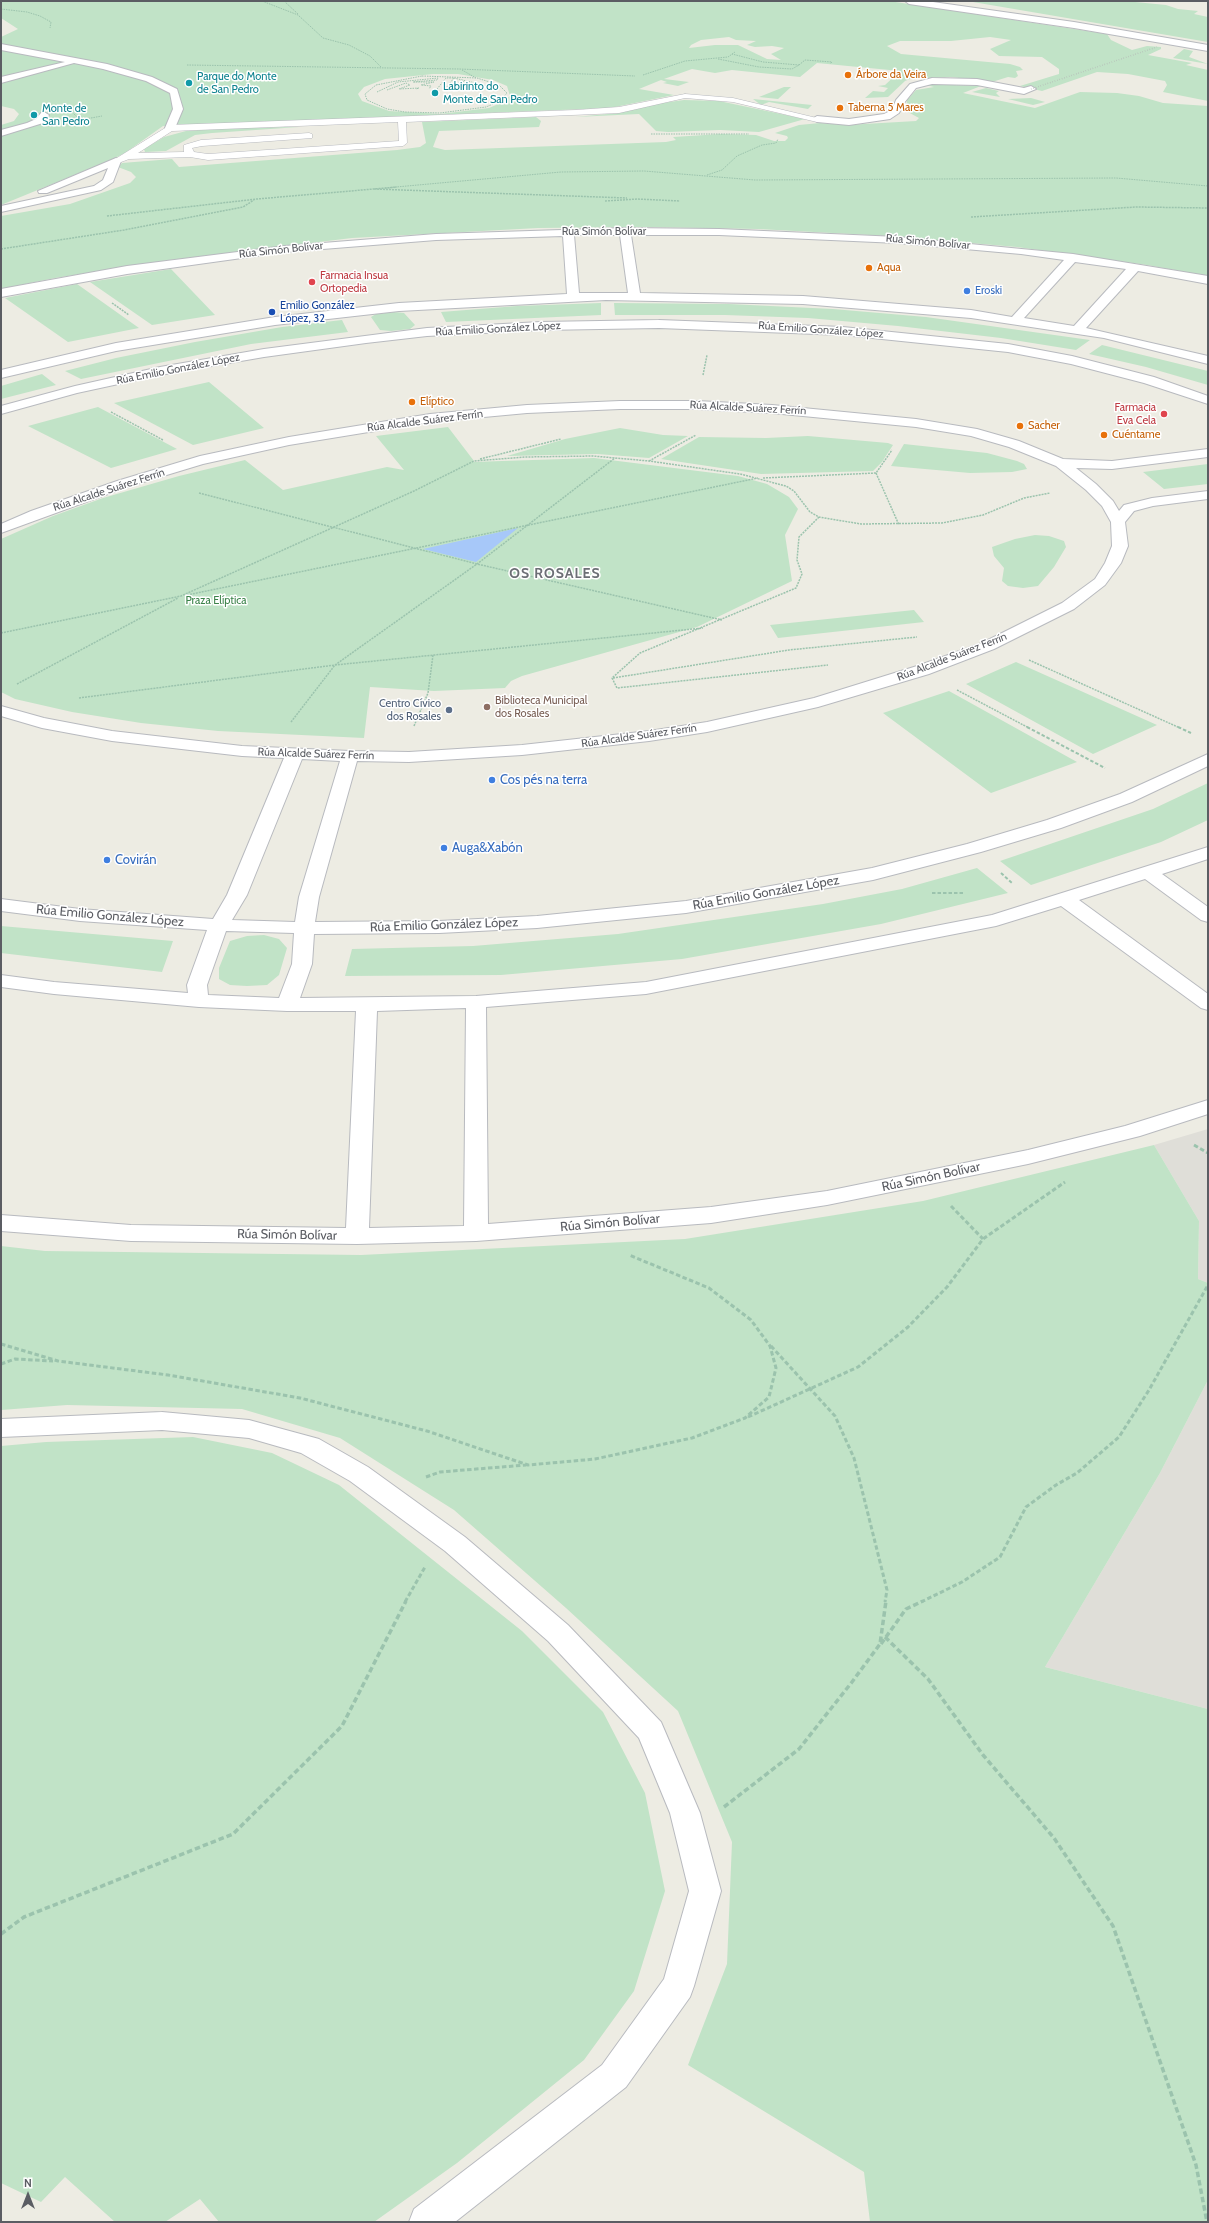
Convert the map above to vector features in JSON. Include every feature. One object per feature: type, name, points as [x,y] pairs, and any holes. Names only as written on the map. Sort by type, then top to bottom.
[{"type":"street","points":[[909,1],[1074,25],[1208,48]]},
{"type":"street","points":[[1,47],[82,62],[149,79],[174,91],[178,109],[170,128]]},
{"type":"street","points":[[1,80],[56,65],[82,62]]},
{"type":"street","points":[[817,119],[849,122],[887,117],[896,111],[900,102],[913,86],[932,81],[977,82],[1024,91],[1031,89]]},
{"type":"street","points":[[1,133],[31,125],[40,121],[44,115]]},
{"type":"street","points":[[1,209],[97,188],[108,182],[116,161]]},
{"type":"street","points":[[1,209],[116,161]]},
{"type":"street","points":[[625,231],[635,296]]},
{"type":"street","name":"Rúa Simón Bolívar","points":[[1,293],[127,270],[285,249],[436,237],[625,231],[843,236],[976,246],[1136,266],[1208,280]]},
{"type":"street","points":[[568,232],[573,297]]},
{"type":"street","points":[[1016,320],[1073,258]]},
{"type":"street","points":[[1078,329],[1136,266]]},
{"type":"street","name":"Rúa Emilio González López","points":[[1,374],[137,344],[275,321],[360,310],[573,297],[635,296],[803,300],[895,306],[1078,329],[1135,341],[1208,360]]},
{"type":"street","name":"Rúa Emilio González López","points":[[399,307],[413,311],[421,319],[427,332]]},
{"type":"street","points":[[360,310],[362,325],[369,333],[381,337]]},
{"type":"street","name":"Rúa Emilio González López","points":[[1,410],[75,390],[160,371],[264,353],[381,337],[427,332],[541,326],[659,324],[775,327],[905,336],[1008,348],[1072,360],[1149,380],[1208,400]]},
{"type":"street","name":"Rúa Alcalde Suárez Ferrín","points":[[1,529],[36,514],[122,484],[200,460],[344,431],[430,418],[527,409],[620,405],[697,405],[844,415],[972,432],[1014,444],[1061,463],[1072,470],[1108,504],[1118,522],[1120,546],[1113,563],[1100,582],[1068,606],[982,648],[923,670],[857,691],[728,722],[642,736],[522,750],[409,756],[295,754],[242,751],[112,736],[42,723],[1,711]]},
{"type":"street","points":[[1061,463],[1108,474],[1208,453]]},
{"type":"street","points":[[1108,474],[1121,494],[1152,502]]},
{"type":"street","points":[[1118,522],[1129,508],[1152,502],[1208,495]]},
{"type":"street","points":[[199,1001],[197,985],[219,925],[237,894],[295,754]]},
{"type":"street","points":[[287,1004],[302,964],[304,928],[309,897],[350,756]]},
{"type":"street","name":"Rúa Emilio González López","points":[[1,905],[80,915],[219,925],[304,928],[439,927],[538,922],[686,907],[808,887],[873,874],[974,848],[1054,824],[1126,798],[1208,759]]},
{"type":"street","points":[[1,981],[54,988],[199,1001],[367,1005],[476,1002],[646,988],[996,920],[1149,873],[1208,853]]},
{"type":"street","points":[[1149,873],[1208,916]]},
{"type":"street","points":[[1065,899],[1208,1004]]},
{"type":"street","points":[[476,1002],[476,1233]]},
{"type":"street","points":[[357,1236],[367,1005]]},
{"type":"street","name":"Rúa Simón Bolívar","points":[[1,1223],[131,1233],[357,1236],[476,1233],[711,1215],[827,1198],[1028,1157],[1132,1131],[1208,1107]]},
{"type":"street","points":[[1,1428],[162,1421],[249,1429],[310,1446],[359,1474],[455,1544],[558,1633],[651,1731],[685,1813],[704,1891],[678,1986],[614,2076],[427,2222]]},
{"type":"lane","points":[[116,161],[128,156],[170,128],[602,112],[685,96],[727,99],[817,119]]},
{"type":"lane","points":[[128,156],[190,154],[208,157],[403,142],[398,130],[402,120]]},
{"type":"lane","points":[[190,154],[187,147],[201,143],[317,135]]},
{"type":"path","points":[[262,1],[298,15]]},
{"type":"path","points":[[284,1],[323,38],[349,45],[370,56],[381,67]]},
{"type":"path","points":[[1,9],[27,12],[40,16],[51,22],[51,27],[48,30]]},
{"type":"path","points":[[667,67],[700,59],[716,58],[735,52]]},
{"type":"path","points":[[732,54],[763,62],[799,65]]},
{"type":"path","points":[[716,58],[731,61],[736,64],[792,69],[805,60],[832,62],[830,64]]},
{"type":"path","points":[[182,65],[381,67],[638,76]]},
{"type":"path","points":[[459,69],[477,78]]},
{"type":"path","points":[[454,78],[480,83],[494,89]]},
{"type":"path","points":[[475,88],[482,86],[487,90]]},
{"type":"path","points":[[67,111],[75,114],[80,120],[102,116]]},
{"type":"path","points":[[651,134],[749,134]]},
{"type":"path","points":[[707,175],[722,170],[737,156],[762,145],[776,143],[779,141],[778,138]]},
{"type":"path","points":[[107,216],[257,199],[561,172],[644,171],[754,180],[1116,178],[1208,186]]},
{"type":"path","points":[[362,189],[637,199]]},
{"type":"path","points":[[1,250],[124,230],[243,207],[257,199]]},
{"type":"path","points":[[971,217],[1136,207],[1208,208]]},
{"type":"path","points":[[106,299],[130,316]]},
{"type":"path","points":[[703,375],[708,352]]},
{"type":"path","points":[[107,409],[170,443]]},
{"type":"path","points":[[649,461],[696,435]]},
{"type":"path","points":[[876,473],[893,450]]},
{"type":"path","points":[[13,687],[181,596],[474,461],[560,456],[649,461],[760,478],[786,486],[794,491],[810,512],[819,517],[835,521],[899,525],[942,523],[983,515],[1024,498],[1053,493]]},
{"type":"path","points":[[289,724],[335,665],[477,564],[527,524],[615,458]]},
{"type":"path","points":[[1,633],[416,549],[527,524],[760,478],[876,473]]},
{"type":"path","points":[[876,473],[899,525]]},
{"type":"path","points":[[192,491],[331,528],[477,564],[723,620]]},
{"type":"path","points":[[612,678],[640,653],[723,620],[796,588],[802,574],[797,560],[799,537],[819,517]]},
{"type":"path","points":[[78,698],[335,665],[703,628]]},
{"type":"path","points":[[612,678],[789,650],[920,637]]},
{"type":"path","points":[[411,733],[428,693],[433,655]]},
{"type":"path","points":[[1023,657],[1191,733]]},
{"type":"path","points":[[612,678],[617,688],[834,664]]},
{"type":"path","points":[[954,689],[1105,768]]},
{"type":"path","points":[[1000,871],[1016,886]]},
{"type":"path","points":[[926,893],[972,893]]},
{"type":"path","points":[[923,1179],[983,1239]]},
{"type":"path","points":[[393,1498],[411,1482],[440,1472],[595,1459],[692,1438],[746,1418],[858,1367],[908,1327],[947,1287],[983,1239],[1067,1181]]},
{"type":"path","points":[[626,1254],[709,1288],[751,1320],[770,1346],[811,1388],[834,1416],[854,1458],[887,1590],[880,1644]]},
{"type":"path","points":[[690,1830],[719,1810],[799,1749],[906,1609],[962,1582],[1000,1557],[1026,1507],[1056,1485],[1077,1473],[1119,1437],[1149,1390],[1208,1285]]},
{"type":"path","points":[[1,1344],[58,1361]]},
{"type":"path","points":[[746,1418],[768,1396],[776,1368],[770,1346]]},
{"type":"path","points":[[1,1364],[15,1359],[58,1361],[168,1375],[300,1398],[427,1431],[528,1465]]},
{"type":"path","points":[[1,1934],[24,1917],[233,1834],[342,1726],[391,1627],[430,1558],[455,1544]]},
{"type":"path","points":[[885,1637],[928,1679],[983,1755],[1054,1838],[1113,1926],[1196,2165],[1208,2222]]},
{"type":"shaded area","points":[[1208,1129],[1208,1283],[1198,1279],[1199,1221],[1154,1145]]},
{"type":"shaded area","points":[[1208,1380],[1208,1709],[1045,1667],[1160,1473]]},
{"type":"green space","points":[[1,1],[889,1],[1107,34],[1111,40],[1132,50],[1147,46],[1161,47],[1161,49],[1148,55],[1192,63],[1186,65],[1208,70],[1208,101],[1163,92],[1167,85],[1165,81],[1128,74],[1097,72],[1042,91],[1020,86],[1059,74],[1059,69],[1042,57],[999,56],[990,49],[1011,40],[990,37],[951,41],[900,41],[887,46],[901,54],[1010,64],[1020,67],[1023,70],[1016,71],[1018,76],[1015,78],[1008,77],[992,82],[951,77],[910,79],[905,81],[888,97],[865,98],[873,91],[884,92],[888,88],[878,86],[885,85],[900,71],[817,63],[800,77],[732,70],[715,73],[692,69],[664,79],[689,82],[678,86],[663,83],[667,82],[661,80],[639,89],[674,95],[610,108],[163,126],[125,153],[111,160],[1,205],[1,125],[14,121],[19,114],[14,109],[1,106],[1,37],[18,29],[1,18]],"holes":[[[729,37],[736,40],[756,41],[747,45],[755,47],[772,46],[784,48],[771,54],[781,60],[767,59],[738,45],[715,45],[689,48],[691,45],[701,40]],[[433,74],[458,74],[493,80],[507,86],[510,96],[503,102],[489,108],[440,114],[389,111],[362,101],[358,94],[364,87],[385,79]]]},
{"type":"green space","points":[[967,1],[1125,1],[1166,5],[1178,9],[1198,11],[1194,14],[1208,17],[1208,42]]},
{"type":"green space","points":[[1184,49],[1193,51],[1189,57],[1208,64],[1173,58]]},
{"type":"green space","points":[[926,85],[981,86],[963,93],[1035,108],[1080,92],[1117,93],[1139,96],[1163,103],[1208,106],[1208,276],[1147,265],[1017,247],[889,236],[758,229],[646,227],[538,228],[352,238],[170,260],[55,278],[1,289],[1,216],[70,204],[130,183],[136,177],[131,172],[118,167],[122,163],[172,159],[179,167],[397,150],[420,147],[426,143],[422,122],[536,117],[541,121],[539,127],[439,131],[433,147],[445,150],[666,142],[676,140],[673,137],[721,134],[756,135],[774,141],[785,141],[788,138],[787,136],[775,133],[799,125],[820,123],[847,125],[916,121],[919,118],[906,111],[907,100],[916,90],[934,87]]},
{"type":"green space","points":[[784,87],[791,87],[778,99],[759,97]]},
{"type":"green space","points":[[986,88],[999,91],[996,93],[1000,97],[972,92]]},
{"type":"green space","points":[[1031,98],[1045,102],[1033,105],[1008,99]]},
{"type":"green space","points":[[753,99],[812,105],[808,109],[769,102],[761,105]]},
{"type":"green space","points":[[684,100],[719,101],[805,119],[759,132],[720,130],[668,132],[656,131],[639,114],[575,117],[619,113],[662,103]]},
{"type":"green space","points":[[299,127],[195,135],[166,151],[145,152],[144,149],[164,137],[186,131],[230,128]]},
{"type":"green space","points":[[171,269],[215,315],[152,325],[90,282]]},
{"type":"green space","points":[[77,284],[139,328],[68,342],[5,298]]},
{"type":"green space","points":[[601,303],[601,315],[446,322],[441,312],[517,306]]},
{"type":"green space","points":[[614,303],[729,304],[833,309],[926,317],[1090,340],[1076,350],[1001,338],[898,326],[808,318],[725,315],[615,315]]},
{"type":"green space","points":[[394,312],[404,313],[415,325],[410,329],[391,331],[380,330],[371,317],[376,314]]},
{"type":"green space","points":[[342,320],[348,332],[251,344],[81,379],[65,371],[116,358],[195,342],[282,327]]},
{"type":"green space","points":[[1102,345],[1208,371],[1208,385],[1146,367],[1089,354]]},
{"type":"green space","points":[[42,374],[56,385],[1,399],[1,386]]},
{"type":"green space","points":[[209,382],[264,428],[193,445],[114,403]]},
{"type":"green space","points":[[98,407],[177,449],[111,468],[28,426]]},
{"type":"green space","name":"Praza Elíptica","points":[[448,427],[474,461],[472,462],[594,458],[738,476],[767,484],[789,497],[798,509],[785,535],[792,581],[697,627],[522,676],[511,681],[505,688],[434,691],[370,687],[364,738],[218,731],[141,723],[72,712],[15,699],[1,692],[1,539],[53,516],[103,498],[179,476],[245,460],[283,490],[387,467],[404,470],[376,436]]},
{"type":"green space","points":[[620,428],[663,435],[688,436],[649,458],[597,454],[507,456],[565,439]]},
{"type":"green space","points":[[808,436],[888,443],[893,445],[882,462],[873,471],[761,474],[661,459],[699,437],[766,438]]},
{"type":"green space","points":[[904,444],[987,453],[1017,461],[1024,464],[1027,469],[1012,472],[970,473],[891,466]]},
{"type":"green space","points":[[1208,464],[1208,484],[1164,489],[1143,472]]},
{"type":"green space","points":[[1035,535],[1049,536],[1064,541],[1066,547],[1054,567],[1038,586],[1023,588],[1008,586],[1002,581],[1004,568],[994,556],[992,547],[1015,539]]},
{"type":"green space","points":[[914,610],[924,622],[778,638],[770,625]]},
{"type":"green space","points":[[1016,662],[1157,725],[1093,754],[966,684]]},
{"type":"green space","points":[[949,691],[1077,762],[991,793],[883,713]]},
{"type":"green space","points":[[1208,783],[1208,820],[1161,842],[1031,885],[1000,861],[1153,809]]},
{"type":"green space","points":[[977,868],[1008,893],[881,924],[682,959],[501,975],[345,976],[352,949],[473,946],[618,934],[823,904],[902,889]]},
{"type":"green space","points":[[1,926],[173,941],[162,972],[1,953]]},
{"type":"green space","points":[[264,935],[279,939],[287,948],[279,975],[267,985],[230,985],[219,979],[219,968],[230,941],[247,936]]},
{"type":"green space","points":[[1154,1145],[1199,1221],[1198,1279],[1208,1283],[1208,1380],[1160,1473],[1045,1667],[1208,1709],[1208,2222],[870,2222],[864,2172],[688,2065],[727,1964],[732,1842],[678,1711],[566,1608],[454,1510],[340,1438],[242,1409],[67,1405],[1,1410],[1,1246],[45,1251],[361,1255],[685,1239],[923,1201]]},
{"type":"green space","points":[[193,1437],[272,1453],[339,1485],[522,1631],[603,1712],[645,1793],[665,1891],[634,1991],[584,2060],[457,2163],[374,2222],[219,2222],[200,2199],[165,2222],[115,2222],[65,2177],[41,2202],[1,2183],[1,1446],[46,1442]]},
{"type":"water","points":[[518,528],[476,562],[423,549]]},
{"type":"railway","points":[[1031,89],[1157,47]]},
{"type":"place","name":"Árbore da Veira","points":[[848,75]]},
{"type":"place","name":"Parque do Monte de San Pedro","points":[[189,83]]},
{"type":"place","name":"Labirinto do Monte de San Pedro","points":[[435,93]]},
{"type":"place","name":"Taberna 5 Mares","points":[[840,108]]},
{"type":"place","name":"Monte de San Pedro","points":[[34,115]]},
{"type":"place","name":"Aqua","points":[[869,268]]},
{"type":"place","name":"Farmacia Insua Ortopedia","points":[[312,282]]},
{"type":"place","name":"Eroski","points":[[967,291]]},
{"type":"place","name":"Emilio González López, 32","points":[[272,312]]},
{"type":"place","name":"Elíptico","points":[[412,402]]},
{"type":"place","name":"Farmacia Eva Cela","points":[[1164,414]]},
{"type":"place","name":"Sacher","points":[[1020,426]]},
{"type":"place","name":"Cuéntame","points":[[1104,435]]},
{"type":"place","name":"Biblioteca Municipal dos Rosales","points":[[487,707]]},
{"type":"place","name":"Centro Cívico dos Rosales","points":[[449,710]]},
{"type":"place","name":"Cos pés na terra","points":[[492,780]]},
{"type":"place","name":"Auga&Xabón","points":[[444,848]]},
{"type":"place","name":"Covirán","points":[[107,860]]},
{"type":"district","name":"OS ROSALES","points":[[555,574]]}]
